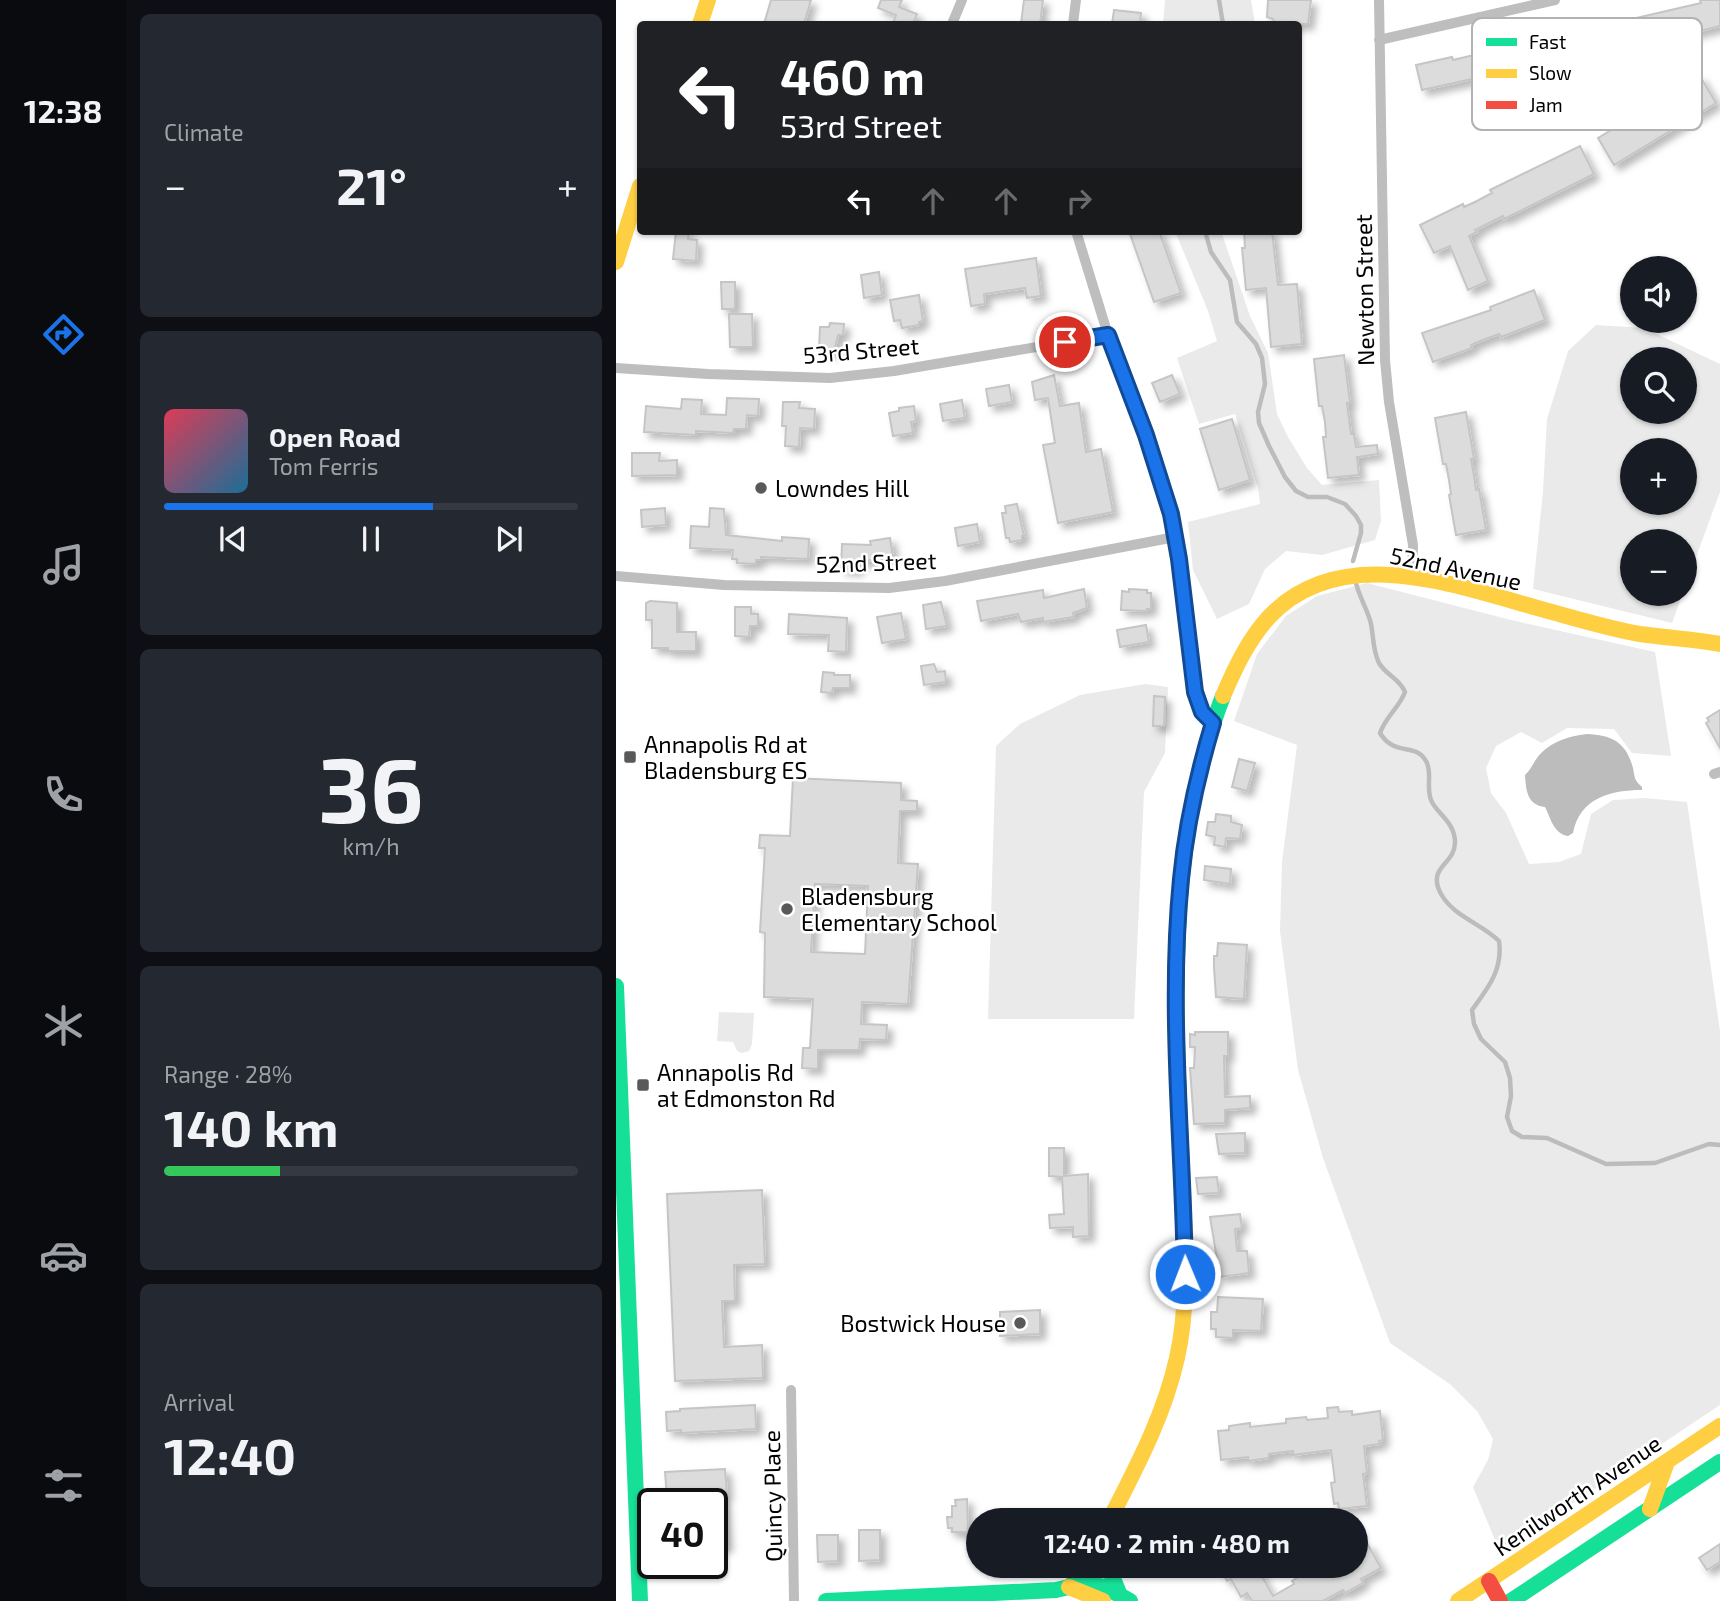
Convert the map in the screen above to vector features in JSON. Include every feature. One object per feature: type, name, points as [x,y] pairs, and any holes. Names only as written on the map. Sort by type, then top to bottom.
[{"type":"main road","points":[[701,21],[708,0]]},
{"type":"main road","points":[[617,255],[637,195]]},
{"type":"main road","name":"52nd Avenue","points":[[1116,1508],[1152,1438],[1167,1395],[1182,1334],[1185,1274],[1178,1032],[1179,904],[1192,807],[1213,723],[1234,669],[1251,638],[1269,615],[1291,597],[1314,585],[1352,576],[1375,574],[1412,577],[1655,636],[1720,644]]},
{"type":"main road","points":[[616,986],[622,1279],[640,1601]]},
{"type":"main road","name":"Kenilworth Avenue","points":[[1458,1601],[1720,1426]]},
{"type":"main road","points":[[1650,1509],[1667,1462]]},
{"type":"main road","points":[[1511,1601],[1720,1462]]},
{"type":"main road","points":[[1073,1584],[1077,1578]]},
{"type":"main road","points":[[1115,1578],[1125,1597]]},
{"type":"main road","points":[[1489,1581],[1500,1601]]},
{"type":"main road","points":[[1073,1584],[1103,1601]]},
{"type":"main road","points":[[826,1601],[1056,1590],[1073,1584],[1099,1585],[1125,1597]]},
{"type":"street","points":[[953,21],[962,0]]},
{"type":"street","points":[[1073,21],[1076,0]]},
{"type":"street","name":"Newton Street","points":[[1379,0],[1385,360],[1413,545],[1412,577]]},
{"type":"street","points":[[1476,18],[1555,0]]},
{"type":"street","points":[[1379,40],[1472,19]]},
{"type":"street","points":[[1077,235],[1108,335],[1163,485],[1175,537],[1195,692],[1202,712],[1213,723]]},
{"type":"street","name":"53rd Street","points":[[616,368],[830,378],[894,371],[1108,335]]},
{"type":"street","name":"52nd Street","points":[[616,576],[736,585],[890,588],[945,581],[1175,537]]},
{"type":"street","name":"Quincy Place","points":[[791,1390],[794,1601]]},
{"type":"shaded area","points":[[1165,0],[1251,0],[1254,21],[1163,21]]},
{"type":"shaded area","points":[[1177,235],[1222,235],[1250,316],[1268,353],[1277,414],[1288,437],[1307,468],[1322,485],[1379,480],[1381,521],[1375,540],[1322,555],[1286,551],[1265,569],[1249,604],[1217,619],[1193,570],[1188,522],[1260,504],[1258,488],[1235,414],[1199,424],[1177,358],[1217,341],[1208,311]]},
{"type":"shaded area","points":[[1596,325],[1620,326],[1620,333],[1655,333],[1684,347],[1620,347],[1620,424],[1697,424],[1697,353],[1720,364],[1720,492],[1697,554],[1697,529],[1620,529],[1620,606],[1678,606],[1672,623],[1533,589],[1547,419],[1568,351]]},
{"type":"shaded area","points":[[1367,583],[1511,620],[1655,652],[1671,756],[1632,753],[1614,729],[1567,728],[1542,743],[1521,732],[1496,746],[1486,768],[1491,793],[1506,813],[1529,864],[1559,862],[1581,854],[1591,814],[1613,800],[1645,798],[1687,802],[1720,1031],[1720,1405],[1500,1552],[1473,1487],[1488,1460],[1493,1439],[1477,1411],[1451,1385],[1390,1343],[1323,1158],[1298,1070],[1280,931],[1282,862],[1297,745],[1234,721],[1257,654],[1286,616],[1317,596]]},
{"type":"shaded area","points":[[1145,684],[1168,687],[1165,753],[1144,792],[1134,1019],[988,1019],[996,746],[1020,724],[1080,695]]},
{"type":"shaded area","points":[[1587,734],[1611,738],[1622,746],[1642,790],[1608,794],[1598,798],[1582,812],[1573,833],[1563,835],[1556,829],[1545,807],[1531,800],[1525,775],[1551,745]]},
{"type":"shaded area","points":[[719,1012],[754,1013],[749,1051],[742,1053],[737,1051],[733,1042],[717,1041]]},
{"type":"building","points":[[771,0],[811,0],[805,21],[765,21]]},
{"type":"building","points":[[881,0],[902,0],[899,7],[917,14],[914,21],[894,21],[896,15],[878,8]]},
{"type":"building","points":[[1024,0],[1043,0],[1040,21],[1021,21]]},
{"type":"building","points":[[1268,0],[1311,0],[1308,24],[1302,24],[1302,21],[1274,21],[1267,17]]},
{"type":"building","points":[[1700,0],[1720,0],[1720,26],[1702,31],[1702,18],[1636,18],[1701,3]]},
{"type":"building","points":[[1114,10],[1141,13],[1140,21],[1112,21]]},
{"type":"building","points":[[1472,56],[1472,79],[1422,90],[1416,65],[1452,57],[1453,60]]},
{"type":"building","points":[[1702,79],[1716,103],[1702,112]]},
{"type":"building","points":[[1611,130],[1672,130],[1614,165],[1598,138]]},
{"type":"building","points":[[1580,146],[1594,174],[1504,219],[1503,216],[1475,230],[1477,232],[1469,236],[1488,281],[1468,290],[1450,246],[1434,253],[1420,225],[1463,204],[1464,207],[1477,201],[1492,193],[1490,190]]},
{"type":"building","points":[[676,235],[689,235],[688,239],[697,240],[696,261],[673,259]]},
{"type":"building","points":[[1130,235],[1160,235],[1181,293],[1154,302]]},
{"type":"building","points":[[1244,235],[1272,235],[1278,285],[1297,284],[1302,344],[1271,347],[1266,288],[1246,290],[1242,248],[1245,248]]},
{"type":"building","points":[[1036,258],[1041,296],[1027,298],[1025,288],[984,294],[985,304],[971,306],[965,269]]},
{"type":"building","points":[[879,272],[882,295],[864,298],[861,275]]},
{"type":"building","points":[[721,282],[735,282],[735,309],[722,309]]},
{"type":"building","points":[[1534,290],[1545,320],[1501,337],[1499,334],[1471,345],[1472,348],[1433,362],[1422,333],[1491,310],[1490,307]]},
{"type":"building","points":[[919,295],[923,321],[919,322],[919,325],[902,328],[900,320],[894,321],[890,300]]},
{"type":"building","points":[[729,314],[752,314],[753,347],[730,347]]},
{"type":"building","points":[[830,323],[844,324],[843,335],[838,335],[834,352],[819,351],[820,327],[829,327]]},
{"type":"building","points":[[1344,355],[1351,434],[1354,434],[1356,447],[1377,445],[1378,454],[1357,457],[1359,475],[1328,478],[1323,437],[1326,437],[1325,422],[1322,406],[1319,406],[1314,359]]},
{"type":"building","points":[[1054,375],[1060,406],[1079,403],[1086,452],[1101,449],[1113,512],[1058,523],[1043,445],[1055,443],[1048,398],[1035,400],[1032,382]]},
{"type":"building","points":[[1172,375],[1180,394],[1160,402],[1152,383]]},
{"type":"building","points":[[1009,385],[1012,402],[989,406],[986,389]]},
{"type":"building","points":[[727,398],[759,399],[758,416],[747,415],[746,429],[734,429],[733,433],[696,431],[696,435],[644,432],[646,406],[681,409],[682,399],[702,400],[701,414],[726,415]]},
{"type":"building","points":[[962,400],[965,418],[943,421],[940,404]]},
{"type":"building","points":[[783,402],[800,402],[799,408],[815,409],[814,429],[800,428],[799,447],[785,446]]},
{"type":"building","points":[[914,406],[916,421],[911,422],[913,433],[893,436],[889,413],[899,411],[899,408]]},
{"type":"building","points":[[1466,412],[1476,490],[1479,489],[1486,530],[1456,535],[1449,480],[1446,464],[1443,464],[1435,418]]},
{"type":"building","points":[[1232,419],[1250,480],[1219,490],[1200,429]]},
{"type":"building","points":[[632,453],[660,453],[659,461],[677,460],[677,475],[632,476]]},
{"type":"building","points":[[1017,504],[1024,536],[1022,540],[1010,542],[1009,538],[1006,538],[1002,513],[1006,513],[1005,506]]},
{"type":"building","points":[[665,508],[666,525],[642,527],[641,510]]},
{"type":"building","points":[[710,508],[724,509],[726,535],[782,541],[782,537],[809,539],[808,559],[761,557],[761,560],[756,560],[756,564],[737,563],[737,559],[732,559],[733,550],[690,548],[691,526],[709,527]]},
{"type":"building","points":[[977,524],[980,542],[958,546],[955,528]]},
{"type":"building","points":[[890,538],[893,557],[859,562],[857,570],[841,569],[842,544],[871,545],[870,541]]},
{"type":"building","points":[[1084,589],[1087,608],[1073,613],[1074,617],[1021,622],[1018,614],[981,621],[977,601],[1043,590],[1044,598]]},
{"type":"building","points":[[1129,589],[1147,590],[1147,593],[1151,593],[1151,609],[1121,610],[1122,591],[1129,592]]},
{"type":"building","points":[[941,602],[947,626],[926,629],[923,605]]},
{"type":"building","points":[[646,603],[677,603],[677,632],[696,632],[696,651],[652,648],[652,620],[646,620]]},
{"type":"building","points":[[735,607],[751,607],[751,614],[758,614],[758,626],[750,626],[749,637],[735,636]]},
{"type":"building","points":[[901,613],[906,639],[882,643],[877,617]]},
{"type":"building","points":[[789,614],[847,618],[846,652],[828,651],[829,635],[788,634]]},
{"type":"building","points":[[1146,625],[1149,642],[1120,647],[1117,630]]},
{"type":"building","points":[[934,664],[937,672],[945,671],[946,682],[924,685],[921,666]]},
{"type":"building","points":[[823,672],[850,675],[850,688],[833,688],[832,693],[821,692]]},
{"type":"building","points":[[1154,696],[1165,697],[1164,726],[1153,726]]},
{"type":"building","points":[[1720,710],[1720,748],[1706,723],[1709,721],[1707,718]]},
{"type":"building","points":[[1239,759],[1255,763],[1247,791],[1232,787]]},
{"type":"building","name":"Bladensburg Elementary School","points":[[793,778],[901,783],[901,800],[917,801],[917,811],[900,811],[898,863],[918,864],[908,1004],[862,1002],[861,1024],[887,1025],[886,1040],[860,1039],[859,1050],[818,1050],[818,1069],[802,1068],[803,1048],[810,1048],[813,999],[764,997],[765,933],[760,932],[765,848],[759,848],[760,835],[790,836]],"holes":[[[815,884],[868,886],[865,954],[811,952]]]},
{"type":"building","points":[[1216,814],[1231,816],[1231,822],[1242,825],[1240,839],[1226,838],[1225,847],[1214,845],[1215,837],[1206,835],[1208,822],[1215,822]]},
{"type":"building","points":[[1205,866],[1231,869],[1230,884],[1204,880]]},
{"type":"building","points":[[1218,943],[1247,945],[1244,999],[1216,997],[1214,956],[1217,956]]},
{"type":"building","points":[[1195,1032],[1228,1032],[1228,1056],[1224,1056],[1225,1097],[1250,1096],[1250,1108],[1225,1110],[1225,1123],[1194,1124],[1190,1068],[1194,1068],[1195,1047],[1190,1047],[1190,1034],[1195,1035]]},
{"type":"building","points":[[1245,1133],[1245,1153],[1219,1154],[1216,1134]]},
{"type":"building","points":[[1049,1148],[1064,1148],[1064,1176],[1088,1174],[1089,1236],[1073,1237],[1073,1227],[1050,1228],[1049,1215],[1064,1214],[1062,1177],[1049,1176]]},
{"type":"building","points":[[1217,1177],[1219,1193],[1198,1194],[1196,1178]]},
{"type":"building","points":[[762,1190],[765,1264],[734,1265],[735,1301],[722,1301],[724,1347],[762,1345],[763,1378],[675,1381],[667,1194]]},
{"type":"building","points":[[1240,1214],[1242,1228],[1235,1229],[1237,1251],[1247,1251],[1249,1273],[1220,1277],[1210,1217]]},
{"type":"building","points":[[1218,1297],[1263,1299],[1261,1331],[1233,1330],[1233,1338],[1216,1337],[1216,1329],[1211,1329],[1211,1312],[1217,1312]]},
{"type":"building","name":"Bostwick House","points":[[1040,1310],[1040,1334],[1000,1336],[1000,1312]]},
{"type":"building","points":[[755,1405],[756,1429],[681,1433],[681,1430],[667,1431],[666,1412]]},
{"type":"building","points":[[1338,1407],[1339,1412],[1352,1411],[1352,1415],[1380,1411],[1383,1440],[1379,1441],[1380,1444],[1364,1446],[1367,1473],[1363,1474],[1367,1506],[1339,1508],[1338,1503],[1334,1504],[1331,1483],[1335,1482],[1331,1450],[1293,1455],[1293,1451],[1269,1454],[1269,1458],[1248,1461],[1248,1457],[1221,1460],[1218,1431],[1229,1430],[1229,1426],[1250,1423],[1250,1427],[1286,1423],[1286,1419],[1328,1418],[1327,1408]]},
{"type":"building","points":[[725,1469],[727,1488],[666,1488],[665,1472]]},
{"type":"building","points":[[967,1499],[966,1532],[952,1532],[952,1528],[948,1528],[947,1517],[952,1517],[955,1500]]},
{"type":"building","points":[[859,1530],[880,1530],[880,1560],[859,1561]]},
{"type":"building","points":[[817,1535],[838,1535],[838,1561],[818,1562]]},
{"type":"building","points":[[1720,1544],[1720,1562],[1707,1570],[1699,1558]]},
{"type":"building","points":[[1368,1545],[1381,1568],[1368,1575]]},
{"type":"building","points":[[1225,1578],[1263,1578],[1273,1596],[1294,1584],[1292,1581],[1297,1578],[1363,1578],[1363,1583],[1323,1601],[1252,1601],[1247,1593],[1241,1597],[1231,1579],[1227,1581]]},
{"type":"waterway","points":[[1219,0],[1222,21]]},
{"type":"waterway","points":[[1206,235],[1211,252],[1230,280],[1237,322],[1256,344],[1262,358],[1265,384],[1258,412],[1259,423],[1269,446],[1285,477],[1296,491],[1308,497],[1327,497],[1345,504],[1356,516],[1361,525],[1361,533],[1353,561]]},
{"type":"waterway","points":[[1356,583],[1370,620],[1379,663],[1405,692],[1380,733],[1392,745],[1423,756],[1428,768],[1431,800],[1454,834],[1454,849],[1439,871],[1437,885],[1453,909],[1499,941],[1496,970],[1489,986],[1472,1010],[1474,1024],[1481,1039],[1505,1062],[1510,1078],[1511,1096],[1507,1117],[1512,1131],[1522,1137],[1547,1138],[1606,1164],[1655,1163],[1709,1144],[1720,1145]]},
{"type":"traffic: fast","points":[[1183,1193],[1176,1005],[1182,879],[1190,817],[1203,756],[1223,696]]},
{"type":"traffic: fast","points":[[616,986],[640,1601]]},
{"type":"traffic: fast","points":[[1511,1601],[1720,1462]]},
{"type":"traffic: fast","points":[[1113,1578],[1119,1593]]},
{"type":"traffic: fast","points":[[826,1601],[1056,1590],[1069,1587],[1076,1581],[1105,1587],[1130,1601]]},
{"type":"traffic: slow","points":[[701,21],[708,0]]},
{"type":"traffic: slow","points":[[616,262],[637,196]]},
{"type":"traffic: slow","points":[[1223,696],[1248,645],[1269,617],[1299,593],[1332,580],[1368,575],[1406,576],[1444,583],[1618,630],[1720,644]]},
{"type":"traffic: slow","points":[[1116,1508],[1157,1421],[1177,1358],[1185,1297],[1183,1193]]},
{"type":"traffic: slow","points":[[1458,1601],[1720,1426]]},
{"type":"traffic: slow","points":[[1650,1509],[1667,1462]]},
{"type":"traffic: slow","points":[[1069,1587],[1103,1601]]},
{"type":"traffic: jam","points":[[1489,1581],[1500,1601]]},
{"type":"place","name":"Lowndes Hill","points":[[761,488]]},
{"type":"place","name":"Annapolis Rd at Bladensburg ES","points":[[630,757]]},
{"type":"place","name":"Bladensburg Elementary School","points":[[787,909]]},
{"type":"place","name":"Annapolis Rd at Edmonston Rd","points":[[643,1085]]},
{"type":"place","name":"Bostwick House","points":[[1020,1323]]},
{"type":"route","points":[[1065,342],[1108,335],[1146,435],[1171,514],[1196,700],[1205,717],[1213,723],[1192,807],[1179,904],[1178,1032],[1185,1274]]}]
